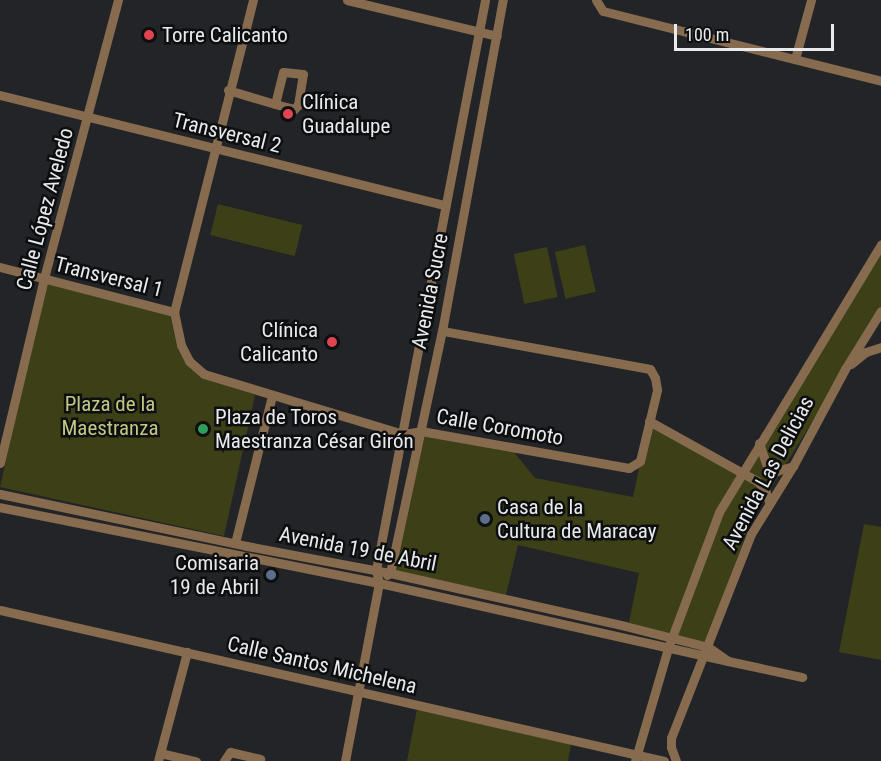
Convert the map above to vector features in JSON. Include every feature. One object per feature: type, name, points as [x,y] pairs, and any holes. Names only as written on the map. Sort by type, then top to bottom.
[{"type":"street","name":"Calle López Aveledo","points":[[0,463],[44,279],[118,0]]},
{"type":"street","name":"Calle Coromoto","points":[[253,0],[228,90],[174,312],[181,345],[189,361],[204,374],[403,434],[421,431],[629,468],[640,461],[657,390],[655,378],[650,369],[442,331]]},
{"type":"street","points":[[347,0],[497,36]]},
{"type":"street","name":"Avenida Sucre","points":[[345,761],[379,583],[376,570],[485,0]]},
{"type":"street","name":"Avenida Sucre","points":[[390,573],[442,331],[503,0]]},
{"type":"street","points":[[795,59],[811,0]]},
{"type":"street","points":[[596,2],[603,11],[881,81]]},
{"type":"street","points":[[228,90],[275,104]]},
{"type":"street","name":"Transversal 2","points":[[0,94],[446,205]]},
{"type":"street","name":"Avenida Las Delicias","points":[[668,648],[719,512],[881,244]]},
{"type":"street","name":"Transversal 1","points":[[0,267],[174,312]]},
{"type":"street","name":"Avenida Las Delicias","points":[[676,761],[671,747],[671,738],[751,534],[793,466],[845,369],[881,311]]},
{"type":"street","points":[[845,369],[866,352],[881,347]]},
{"type":"street","points":[[235,543],[272,396]]},
{"type":"street","points":[[649,421],[762,484],[769,502]]},
{"type":"street","points":[[759,443],[767,466],[777,471],[793,466]]},
{"type":"street","name":"Avenida 19 de Abril","points":[[0,494],[376,570],[672,637],[708,647],[728,661]]},
{"type":"street","name":"Avenida 19 de Abril","points":[[0,507],[379,583],[802,677]]},
{"type":"street","points":[[379,583],[390,573]]},
{"type":"street","name":"Calle Santos Michelena","points":[[0,610],[635,758],[664,761]]},
{"type":"street","points":[[635,758],[668,648]]},
{"type":"street","points":[[187,652],[159,757],[196,761]]},
{"type":"street","points":[[224,761],[230,752],[260,759]]},
{"type":"green space","points":[[218,204],[302,225],[295,256],[210,235]]},
{"type":"green space","points":[[881,244],[881,311],[761,504],[746,533],[706,646],[628,627],[639,573],[518,545],[505,599],[390,573],[421,431],[509,446],[535,478],[633,497],[649,421],[741,468]]},
{"type":"green space","points":[[585,245],[596,292],[566,299],[555,252]]},
{"type":"green space","points":[[547,247],[558,297],[524,304],[514,254]]},
{"type":"green space","name":"Plaza de la Maestranza","points":[[46,283],[170,316],[177,347],[188,365],[204,378],[255,395],[224,536],[0,487]]},
{"type":"green space","points":[[864,524],[881,527],[881,660],[839,652]]},
{"type":"green space","points":[[417,709],[571,744],[568,761],[407,761]]},
{"type":"place","name":"Torre Calicanto","points":[[149,35]]},
{"type":"place","name":"Clínica Guadalupe","points":[[288,114]]},
{"type":"place","name":"Clínica Calicanto","points":[[332,342]]},
{"type":"place","name":"Plaza de Toros Maestranza César Girón","points":[[203,429]]},
{"type":"place","name":"Casa de la Cultura de Maracay","points":[[485,519]]},
{"type":"place","name":"Comisaria 19 de Abril","points":[[271,575]]}]
